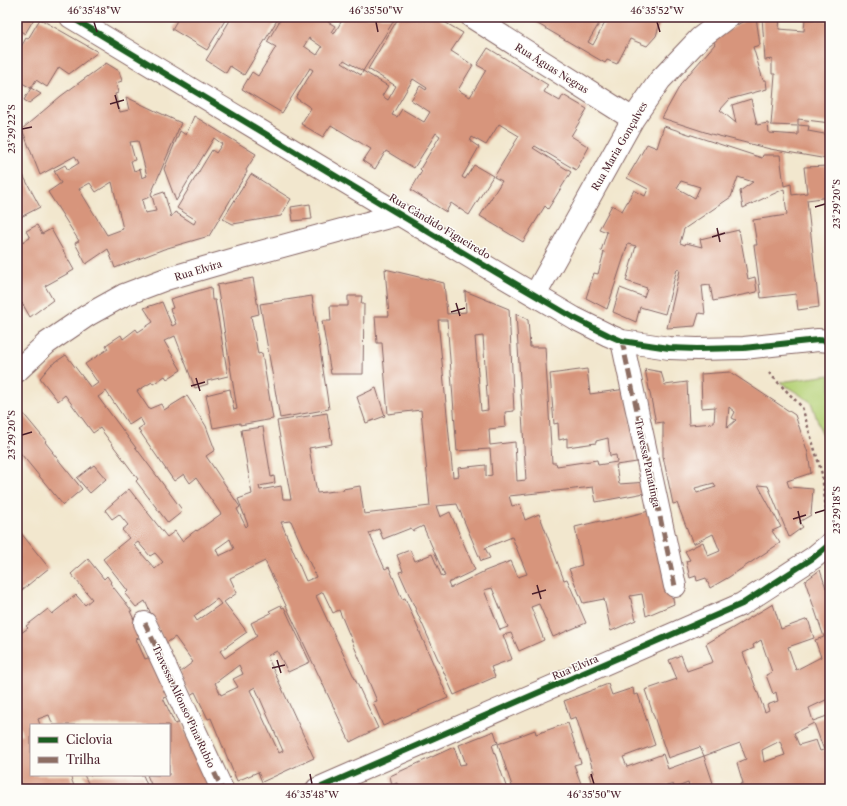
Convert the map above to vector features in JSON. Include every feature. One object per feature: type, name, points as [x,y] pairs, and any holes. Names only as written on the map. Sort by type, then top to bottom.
[{"type":"street","name":"Rua Cândido Figueiredo","points":[[71,17],[574,318],[622,341],[669,348],[696,349],[744,348],[818,340],[830,341]]},
{"type":"street","name":"Rua Águas Negras","points":[[472,17],[633,119]]},
{"type":"street","name":"Rua Maria Gonçalves","points":[[535,295],[633,119],[660,80],[700,38],[728,17]]},
{"type":"street","name":"Rua Elvira","points":[[17,371],[47,343],[88,315],[124,295],[166,279],[236,258],[400,214]]},
{"type":"street","name":"Travessa Panatinga","points":[[622,341],[675,586]]},
{"type":"street","name":"Rua Elvira","points":[[317,789],[742,604],[813,558],[829,535]]},
{"type":"street","name":"Travessa Alfonso Pina Rubio","points":[[145,623],[222,789]]},
{"type":"path","points":[[744,348],[802,407],[822,474],[829,535]]},
{"type":"green space","points":[[830,375],[830,468],[826,446],[811,402],[780,382]]},
{"type":"building","points":[[17,17],[35,17],[25,34],[19,30],[17,33]]},
{"type":"building","points":[[179,17],[227,17],[207,50],[172,29]]},
{"type":"building","points":[[232,17],[279,17],[244,75],[230,66],[226,73],[206,60]]},
{"type":"building","points":[[282,17],[331,17],[328,22],[335,26],[331,32],[334,34],[344,17],[396,17],[363,71],[388,86],[382,96],[388,100],[396,86],[368,69],[399,17],[436,17],[463,33],[451,51],[473,65],[458,90],[470,97],[486,70],[477,65],[488,48],[548,85],[544,92],[560,101],[563,95],[587,109],[571,136],[589,147],[576,170],[535,146],[533,148],[571,172],[548,209],[545,206],[523,242],[480,216],[502,181],[494,177],[519,136],[499,124],[486,145],[472,137],[470,141],[479,147],[462,177],[465,179],[474,165],[493,176],[469,215],[451,203],[446,212],[411,190],[422,171],[420,169],[440,136],[436,133],[414,168],[386,151],[375,169],[363,161],[371,149],[331,125],[323,137],[301,124],[311,108],[296,98],[313,70],[310,68],[282,113],[242,89],[252,72],[258,76],[276,47],[267,42]],"holes":[[[309,38],[322,47],[317,55],[304,46]],[[344,60],[363,71],[361,75],[342,63]],[[413,79],[427,88],[426,90],[420,86],[411,100],[430,112],[424,122],[402,109],[397,117],[392,115]]]},
{"type":"building","points":[[526,17],[603,17],[588,42],[593,45],[608,17],[662,17],[656,36],[647,46],[630,39],[617,64],[607,60],[605,63]]},
{"type":"building","points":[[750,17],[756,17],[760,45],[753,47],[763,80],[766,80],[767,89],[730,99],[720,110],[736,123],[732,105],[751,99],[757,125],[768,123],[769,133],[798,135],[798,126],[771,125],[775,74],[772,74],[772,59],[765,60],[762,17],[780,17],[779,29],[804,31],[805,18],[830,21],[830,123],[798,119],[798,125],[809,126],[808,131],[830,135],[830,197],[807,200],[819,307],[798,310],[796,294],[761,298],[754,245],[757,245],[753,220],[787,215],[784,189],[743,208],[740,191],[753,182],[738,177],[731,197],[684,229],[680,243],[702,247],[700,239],[739,230],[748,279],[755,277],[757,292],[713,301],[710,285],[702,286],[705,314],[699,313],[695,326],[667,328],[680,270],[677,269],[665,314],[640,307],[636,322],[613,312],[620,288],[644,297],[647,288],[626,281],[636,246],[628,244],[607,309],[586,298],[594,273],[598,274],[604,252],[601,251],[607,232],[599,229],[612,205],[622,211],[634,190],[645,196],[648,189],[627,178],[647,144],[657,148],[664,126],[762,158],[763,155],[780,155],[784,186],[791,184],[792,195],[807,193],[804,167],[828,166],[827,159],[770,149],[711,134],[662,118],[682,82],[715,44],[713,40]],"holes":[[[681,181],[700,187],[695,198],[677,188]]]},
{"type":"building","points":[[40,19],[98,52],[69,74],[59,67],[47,87],[36,80],[31,88],[22,83],[17,91],[17,54],[26,38],[28,39]]},
{"type":"building","points":[[106,63],[119,71],[122,81],[116,83],[118,93],[115,94],[120,112],[129,110],[126,97],[181,123],[151,194],[152,196],[164,192],[171,217],[175,212],[194,224],[196,220],[177,208],[212,150],[216,153],[222,144],[214,138],[176,201],[164,169],[180,131],[186,135],[194,116],[256,154],[209,236],[164,249],[115,268],[108,249],[86,264],[75,243],[79,241],[48,192],[61,183],[54,171],[65,165],[68,170],[79,163],[75,156],[40,175],[22,129],[61,96]],"holes":[[[138,141],[147,176],[142,178],[140,169],[134,171],[131,161],[135,160],[130,142]],[[112,182],[123,229],[107,235],[79,189],[90,183],[96,192]],[[152,196],[156,211],[145,213],[142,200]]]},
{"type":"building","points":[[31,88],[41,94],[29,103],[24,100]]},
{"type":"building","points":[[17,164],[40,207],[17,219]]},
{"type":"building","points":[[251,174],[291,199],[281,216],[233,224],[223,219]]},
{"type":"building","points":[[310,204],[312,219],[293,221],[291,207]]},
{"type":"building","points":[[37,225],[42,234],[51,229],[74,270],[45,286],[53,300],[30,317],[22,303],[17,306],[17,245],[30,238],[26,231]]},
{"type":"building","points":[[385,269],[444,283],[447,314],[466,312],[465,291],[509,309],[514,411],[505,412],[506,427],[489,429],[490,445],[515,442],[517,481],[526,480],[516,313],[528,320],[530,347],[545,347],[552,463],[556,463],[557,466],[597,460],[598,465],[617,462],[616,455],[610,456],[608,438],[596,441],[596,443],[567,447],[567,438],[559,440],[558,423],[554,424],[550,374],[587,369],[590,394],[626,389],[637,462],[616,465],[619,484],[648,482],[650,492],[596,502],[593,487],[509,496],[512,506],[520,504],[525,520],[539,514],[564,580],[567,579],[586,623],[553,637],[539,604],[531,607],[544,640],[519,651],[511,633],[503,635],[512,659],[491,667],[495,677],[454,695],[399,572],[403,571],[397,555],[410,550],[415,561],[432,554],[442,577],[445,576],[423,526],[413,531],[411,528],[383,539],[379,529],[369,533],[385,569],[389,567],[402,599],[405,598],[448,698],[383,726],[373,702],[377,701],[339,610],[333,613],[323,592],[316,596],[378,728],[350,742],[265,561],[230,578],[237,593],[224,602],[247,632],[220,651],[225,658],[257,636],[251,623],[271,613],[269,611],[281,605],[282,608],[284,607],[310,662],[288,672],[277,651],[267,656],[314,758],[262,782],[258,772],[237,781],[211,718],[208,719],[195,692],[190,695],[180,672],[193,662],[175,637],[165,644],[145,601],[136,607],[125,594],[128,591],[103,559],[129,538],[122,530],[128,525],[119,514],[112,519],[105,510],[129,489],[167,537],[175,531],[182,541],[221,514],[196,478],[190,483],[184,474],[174,481],[138,429],[144,425],[140,418],[129,425],[106,391],[98,397],[183,511],[168,523],[136,481],[138,479],[100,428],[93,433],[65,395],[58,401],[40,378],[51,365],[66,355],[91,388],[98,383],[85,364],[108,349],[106,345],[121,335],[123,339],[136,329],[138,332],[153,322],[144,308],[162,302],[172,326],[176,324],[170,309],[173,308],[170,299],[211,287],[212,300],[215,300],[228,376],[207,381],[208,384],[195,388],[175,336],[164,341],[181,370],[167,379],[165,376],[153,384],[152,382],[137,391],[149,409],[161,404],[164,410],[187,396],[206,426],[215,450],[206,456],[240,507],[237,509],[246,527],[248,525],[238,499],[252,494],[241,430],[263,427],[271,477],[274,476],[275,483],[259,486],[260,490],[281,486],[283,499],[291,499],[277,421],[327,413],[332,444],[309,448],[317,493],[344,490],[343,489],[360,486],[364,514],[430,506],[421,410],[388,414],[382,343],[377,343],[375,316],[389,316]],"holes":[[[438,320],[447,320],[457,451],[490,449],[492,475],[486,476],[486,465],[458,468],[459,476],[453,477]],[[483,336],[488,410],[481,411],[475,337]],[[457,504],[481,561],[490,558],[485,548],[512,537],[527,574],[518,577],[511,561],[485,571],[450,588],[448,583],[475,570],[450,512],[440,517],[436,506]],[[291,521],[316,577],[306,581],[281,522]],[[230,539],[234,549],[219,556],[216,549]],[[138,542],[150,556],[155,553],[163,562],[155,569],[134,545]],[[492,588],[508,627],[500,630],[484,590]],[[217,599],[221,604],[197,621],[194,616]],[[239,665],[243,674],[233,679],[238,687],[221,695],[215,683]],[[255,687],[283,751],[279,753],[250,690]]]},
{"type":"building","points":[[253,278],[259,314],[251,316],[258,354],[262,353],[273,419],[213,428],[206,395],[230,389],[234,410],[237,409],[217,285]]},
{"type":"building","points":[[312,296],[329,409],[280,418],[260,304]]},
{"type":"building","points":[[348,296],[362,296],[361,304],[364,304],[363,374],[331,374],[322,321],[331,321],[330,306],[348,306]]},
{"type":"building","points":[[645,369],[661,372],[665,385],[687,382],[689,425],[714,423],[715,407],[702,408],[701,374],[730,372],[795,415],[808,453],[811,473],[787,481],[789,487],[813,489],[811,515],[799,522],[803,527],[789,537],[768,486],[758,485],[781,527],[772,531],[780,543],[710,588],[706,578],[697,581],[696,576],[690,578],[686,561],[690,560],[685,551],[703,542],[708,556],[720,551],[713,534],[693,544],[677,503],[673,504],[663,456],[663,422],[656,423]],"holes":[[[729,407],[735,412],[732,418],[736,420],[727,428]],[[714,483],[716,487],[697,493],[695,488]]]},
{"type":"building","points":[[376,388],[385,416],[366,423],[357,397]]},
{"type":"building","points":[[17,406],[46,441],[45,442],[52,452],[82,489],[63,505],[17,449]]},
{"type":"building","points":[[94,465],[106,479],[90,493],[77,478]]},
{"type":"building","points":[[649,511],[670,582],[674,604],[646,616],[642,594],[630,596],[636,620],[611,631],[604,599],[583,603],[569,569],[582,565],[575,527],[600,521],[601,523]]},
{"type":"building","points":[[17,528],[49,568],[17,594]]},
{"type":"building","points":[[88,559],[104,579],[107,576],[111,582],[110,583],[132,611],[130,611],[142,637],[136,639],[145,659],[151,657],[169,696],[163,698],[175,724],[181,722],[211,789],[153,789],[147,776],[170,776],[170,724],[53,724],[49,715],[38,719],[40,724],[30,724],[30,776],[70,776],[75,789],[17,789],[17,785],[22,784],[17,771],[17,736],[22,734],[18,724],[17,725],[17,636],[28,628],[26,626],[48,609],[52,614],[76,595],[85,605],[92,599],[71,574]]},
{"type":"building","points":[[820,570],[826,588],[830,587],[830,643],[827,644],[830,653],[830,698],[809,708],[813,721],[830,715],[830,789],[734,789],[741,787],[740,784],[743,783],[737,763],[746,759],[740,743],[704,756],[700,747],[668,758],[645,690],[677,679],[669,660],[681,655],[687,671],[713,662],[706,644],[773,604],[781,629],[808,619],[814,638],[788,647],[796,670],[821,657],[815,640],[824,637],[805,581]],"holes":[[[761,640],[772,672],[766,675],[773,694],[776,692],[778,701],[767,705],[769,710],[765,712],[743,653],[754,648],[753,645]],[[814,723],[824,750],[820,751],[816,740],[799,745],[794,733]],[[780,741],[785,755],[764,762],[762,750]]]},
{"type":"building","points":[[608,684],[612,695],[633,688],[634,695],[638,694],[655,745],[623,757],[627,767],[663,754],[668,769],[704,756],[713,783],[704,786],[705,789],[690,789],[688,783],[675,788],[673,784],[659,789],[594,789],[589,775],[594,773],[576,717],[570,719],[564,701]]},
{"type":"building","points":[[568,723],[581,763],[574,765],[583,789],[513,789],[498,744],[535,730],[536,734]]},
{"type":"building","points":[[494,731],[498,743],[492,745],[507,789],[399,789],[397,783],[392,785],[390,776],[454,747],[460,765],[466,764],[459,745]]},
{"type":"building","points":[[84,776],[143,776],[147,785],[141,787],[141,789],[91,789]]},
{"type":"marked path","points":[[622,341],[675,586]]},
{"type":"marked path","points":[[145,623],[222,789]]},
{"type":"cycle path","points":[[71,17],[497,273],[574,318],[622,341],[669,348],[697,349],[744,348],[818,340],[830,341]]},
{"type":"cycle path","points":[[317,789],[742,604],[813,558],[830,544]]}]
